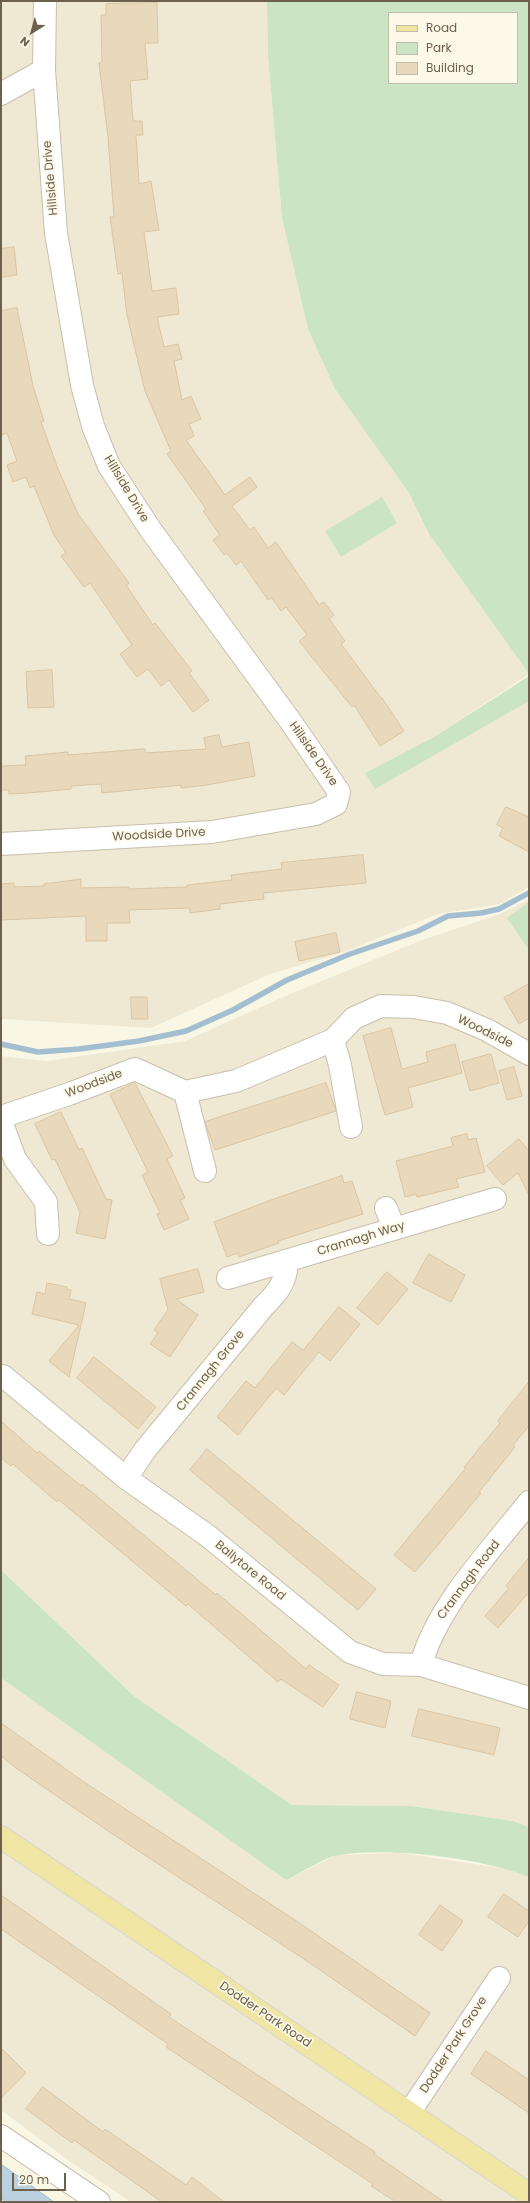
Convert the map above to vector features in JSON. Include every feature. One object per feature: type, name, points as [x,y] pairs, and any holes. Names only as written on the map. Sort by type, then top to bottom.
[{"type":"main road","name":"Dodder Park Road","points":[[1,1837],[529,2194]]},
{"type":"street","name":"Hillside Drive","points":[[46,1],[44,70],[56,233],[82,385],[92,426],[109,466],[150,529],[291,722],[339,792],[336,804],[316,814]]},
{"type":"street","points":[[1,94],[44,70]]},
{"type":"street","name":"Woodside Drive","points":[[1,844],[212,832],[316,814]]},
{"type":"street","name":"Woodside","points":[[1,1117],[69,1094],[135,1069],[185,1092],[236,1081],[333,1040],[354,1018],[381,1006],[414,1007],[447,1014],[487,1030],[529,1054]]},
{"type":"street","points":[[333,1040],[340,1065],[352,1127]]},
{"type":"street","points":[[185,1092],[205,1171]]},
{"type":"street","points":[[1,1121],[15,1159],[46,1202],[48,1234]]},
{"type":"street","name":"Crannagh Way","points":[[228,1278],[288,1262],[495,1199]]},
{"type":"street","points":[[386,1208],[394,1229]]},
{"type":"street","name":"Crannagh Grove","points":[[126,1478],[145,1450],[263,1307],[279,1291],[287,1275],[288,1262]]},
{"type":"street","name":"Ballytore Road","points":[[3,1376],[126,1478],[208,1536],[350,1652],[383,1664],[421,1665],[529,1698]]},
{"type":"street","name":"Crannagh Road","points":[[421,1665],[426,1645],[452,1600],[529,1502]]},
{"type":"street","name":"Dodder Park Grove","points":[[409,2113],[498,1978]]},
{"type":"street","points":[[1,2136],[99,2202]]},
{"type":"shaded area","points":[[1,1],[267,1],[268,56],[282,218],[308,329],[335,389],[409,493],[429,534],[529,674],[434,737],[365,773],[529,701],[529,887],[500,904],[438,914],[344,952],[270,974],[151,1028],[1,1019]]},
{"type":"shaded area","points":[[529,899],[529,1827],[513,1821],[411,1806],[292,1805],[134,1696],[1,1570],[1,1056],[47,1061],[185,1041],[290,994],[422,940],[500,914]]},
{"type":"shaded area","points":[[1,1678],[286,1880],[337,1855],[400,1853],[509,1869],[529,1877],[529,2202],[131,2202],[72,2163],[1,2110]]},
{"type":"green space","points":[[267,1],[529,1],[529,674],[429,534],[409,493],[335,389],[308,329],[282,218],[268,56]]},
{"type":"green space","points":[[382,497],[397,523],[341,557],[325,531]]},
{"type":"green space","points":[[529,676],[529,701],[375,789],[365,773],[434,737]]},
{"type":"green space","points":[[529,902],[529,950],[507,918]]},
{"type":"green space","points":[[1,1570],[134,1696],[292,1805],[411,1806],[513,1821],[529,1827],[529,1877],[487,1864],[409,1853],[383,1852],[334,1856],[286,1880],[1,1678]]},
{"type":"water","points":[[1,2164],[54,2202],[6,2202],[1,2198]]},
{"type":"building","points":[[157,3],[158,43],[145,43],[148,79],[130,81],[133,121],[142,121],[143,135],[136,135],[139,184],[151,181],[159,230],[144,232],[152,291],[176,288],[179,314],[157,317],[164,347],[178,344],[182,359],[174,361],[182,400],[191,396],[201,419],[189,424],[194,436],[186,440],[225,495],[250,477],[257,487],[232,506],[250,530],[254,527],[268,548],[276,542],[319,605],[324,602],[334,615],[329,619],[345,641],[341,644],[382,698],[404,731],[380,746],[354,705],[352,707],[299,641],[307,635],[286,607],[281,611],[272,598],[268,600],[241,561],[236,565],[227,553],[224,555],[213,540],[220,535],[203,511],[206,509],[167,454],[171,451],[145,391],[127,315],[122,273],[118,274],[110,217],[114,217],[108,137],[99,63],[102,62],[101,15],[106,15],[106,4]]},
{"type":"building","points":[[14,247],[17,275],[1,277],[1,249]]},
{"type":"building","points":[[17,308],[33,386],[44,421],[41,422],[58,469],[78,514],[129,583],[126,585],[153,625],[155,623],[192,671],[189,673],[209,700],[193,712],[169,680],[161,686],[148,669],[137,677],[120,654],[132,645],[90,583],[84,587],[61,556],[66,553],[54,535],[34,486],[30,488],[26,477],[13,482],[7,465],[17,461],[7,433],[1,435],[1,311]]},
{"type":"building","points":[[52,670],[54,707],[28,708],[26,672]]},
{"type":"building","points":[[219,735],[222,747],[249,742],[255,776],[207,785],[181,788],[181,785],[102,793],[101,784],[71,786],[71,789],[28,793],[9,794],[9,790],[1,790],[1,766],[26,765],[25,756],[68,752],[68,755],[143,749],[145,749],[146,753],[206,749],[204,738]]},
{"type":"building","points":[[506,807],[529,817],[529,852],[499,836],[503,828],[497,825]]},
{"type":"building","points":[[363,855],[366,883],[263,893],[264,899],[220,904],[220,909],[190,913],[190,908],[129,910],[130,923],[107,923],[107,941],[86,941],[86,916],[1,920],[1,884],[14,883],[14,887],[44,886],[44,884],[81,879],[81,888],[129,887],[129,889],[187,887],[187,885],[232,880],[231,875],[282,869],[281,863]]},
{"type":"building","points":[[336,933],[340,952],[299,961],[295,942]]},
{"type":"building","points":[[529,984],[529,1018],[519,1024],[504,998]]},
{"type":"building","points":[[131,997],[147,997],[148,1019],[132,1019]]},
{"type":"building","points":[[391,1028],[402,1069],[428,1062],[426,1052],[455,1044],[462,1073],[408,1088],[413,1107],[385,1115],[363,1036]]},
{"type":"building","points":[[491,1054],[499,1083],[470,1091],[462,1062]]},
{"type":"building","points":[[514,1067],[522,1096],[507,1100],[499,1071]]},
{"type":"building","points":[[135,1083],[173,1156],[167,1159],[185,1198],[180,1200],[189,1219],[164,1230],[157,1214],[160,1213],[142,1175],[148,1172],[110,1095]]},
{"type":"building","points":[[326,1083],[336,1111],[215,1150],[205,1122]]},
{"type":"building","points":[[61,1112],[79,1150],[82,1148],[106,1199],[112,1200],[105,1239],[76,1233],[80,1212],[55,1159],[52,1160],[35,1124]]},
{"type":"building","points":[[467,1134],[468,1140],[476,1138],[485,1172],[456,1179],[459,1187],[417,1197],[416,1194],[405,1197],[396,1161],[453,1146],[451,1138]]},
{"type":"building","points":[[519,1139],[529,1151],[529,1195],[518,1173],[503,1185],[487,1166]]},
{"type":"building","points":[[342,1176],[344,1183],[352,1181],[363,1214],[278,1241],[279,1243],[239,1257],[238,1253],[227,1257],[214,1222],[271,1200]]},
{"type":"building","points":[[429,1254],[465,1275],[451,1302],[413,1283]]},
{"type":"building","points":[[198,1269],[204,1292],[176,1299],[198,1315],[170,1357],[150,1344],[158,1333],[154,1330],[168,1310],[160,1279]]},
{"type":"building","points":[[387,1272],[408,1289],[378,1325],[357,1308]]},
{"type":"building","points":[[47,1283],[67,1287],[67,1289],[71,1290],[69,1299],[86,1303],[69,1377],[49,1361],[79,1325],[32,1314],[37,1292],[45,1294]]},
{"type":"building","points":[[339,1307],[360,1324],[330,1361],[319,1352],[284,1395],[276,1388],[238,1435],[217,1417],[246,1381],[255,1388],[292,1342],[303,1350]]},
{"type":"building","points":[[94,1357],[156,1407],[138,1429],[77,1378]]},
{"type":"building","points":[[529,1382],[529,1426],[513,1445],[515,1447],[479,1492],[481,1493],[415,1572],[394,1555],[466,1468],[464,1467],[500,1423],[498,1421]]},
{"type":"building","points":[[1,1421],[37,1453],[39,1451],[81,1486],[82,1484],[216,1595],[217,1593],[306,1669],[309,1665],[339,1685],[323,1707],[281,1679],[278,1682],[188,1604],[186,1606],[59,1500],[57,1502],[13,1464],[11,1466],[1,1458]]},
{"type":"building","points":[[207,1449],[376,1589],[358,1610],[190,1470]]},
{"type":"building","points":[[529,1558],[529,1592],[498,1628],[485,1616],[509,1588],[506,1586]]},
{"type":"building","points":[[357,1692],[391,1701],[385,1728],[350,1719]]},
{"type":"building","points":[[419,1709],[500,1728],[494,1755],[412,1736]]},
{"type":"building","points":[[1,1723],[84,1782],[298,1922],[430,2013],[415,2036],[307,1961],[111,1833],[16,1768],[1,1756]]},
{"type":"building","points":[[504,1894],[529,1911],[529,1921],[518,1937],[488,1917]]},
{"type":"building","points":[[1,1895],[171,2014],[169,2017],[375,2152],[374,2154],[444,2202],[396,2202],[371,2186],[373,2184],[166,2047],[168,2044],[1,1929]]},
{"type":"building","points":[[440,1905],[463,1921],[442,1951],[419,1935]]},
{"type":"building","points":[[1,2048],[26,2073],[1,2098]]},
{"type":"building","points":[[486,2051],[529,2080],[529,2113],[471,2074]]},
{"type":"building","points":[[43,2087],[103,2132],[105,2129],[186,2185],[192,2177],[224,2202],[162,2202],[74,2140],[72,2143],[26,2109]]},
{"type":"waterway","points":[[1,1044],[38,1052],[79,1049],[139,1041],[186,1031],[233,1010],[287,980],[350,954],[418,931],[448,916],[481,913],[499,909],[529,893]]}]
